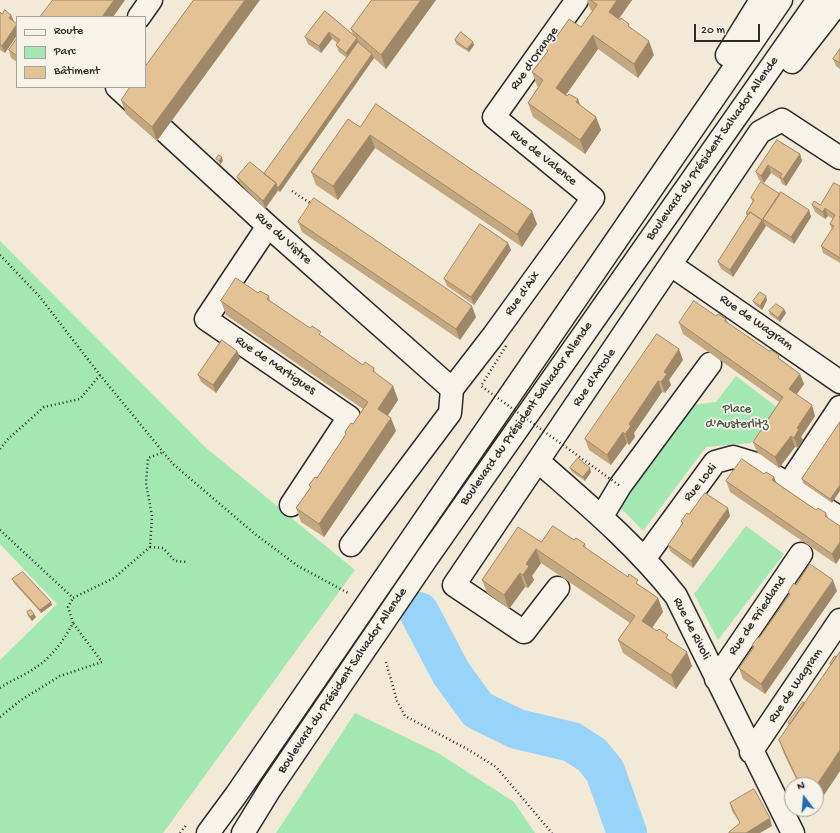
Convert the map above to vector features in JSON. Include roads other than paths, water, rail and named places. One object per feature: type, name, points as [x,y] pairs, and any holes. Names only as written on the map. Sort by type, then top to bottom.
[{"type":"street","points":[[140,16],[151,0]]},
{"type":"street","name":"Rue d'Orange","points":[[494,117],[577,0]]},
{"type":"street","points":[[714,99],[724,59],[761,0]]},
{"type":"street","name":"Boulevard du Président Salvador Allende","points":[[208,833],[368,603],[781,0]]},
{"type":"street","name":"Boulevard du Président Salvador Allende","points":[[243,833],[270,789],[427,558],[818,0]]},
{"type":"street","points":[[427,558],[487,498],[742,131],[802,48],[834,8],[840,4]]},
{"type":"street","name":"Rue du Vistre","points":[[118,88],[268,226],[452,389]]},
{"type":"street","name":"Rue de Valence","points":[[494,117],[592,198]]},
{"type":"street","name":"Rue d'Arcole","points":[[558,588],[524,632],[454,585],[539,462],[760,132],[782,120],[840,158]]},
{"type":"street","name":"Rue d'Aix","points":[[452,389],[493,336],[592,198]]},
{"type":"street","name":"Rue de Martigues","points":[[268,226],[206,319],[349,417],[290,505]]},
{"type":"street","name":"Rue de Wagram","points":[[671,265],[840,382]]},
{"type":"street","points":[[602,516],[620,486],[710,364]]},
{"type":"street","points":[[351,545],[450,413],[452,389]]},
{"type":"street","points":[[788,485],[840,408]]},
{"type":"street","name":"Rue Lodi","points":[[644,559],[715,462],[733,457],[756,464],[840,518]]},
{"type":"street","name":"Rue de Rivoli","points":[[539,462],[602,516],[653,567],[676,596],[751,752],[793,833]]},
{"type":"street","name":"Rue de Friedland","points":[[716,679],[801,554]]},
{"type":"street","name":"Rue de Wagram","points":[[751,752],[840,620]]},
{"type":"waterway","points":[[419,612],[451,673],[478,710],[517,729],[572,742],[592,755],[605,771],[627,833]]},
{"type":"park label","name":"Place d'Austerlitz","points":[[737,418]]}]
